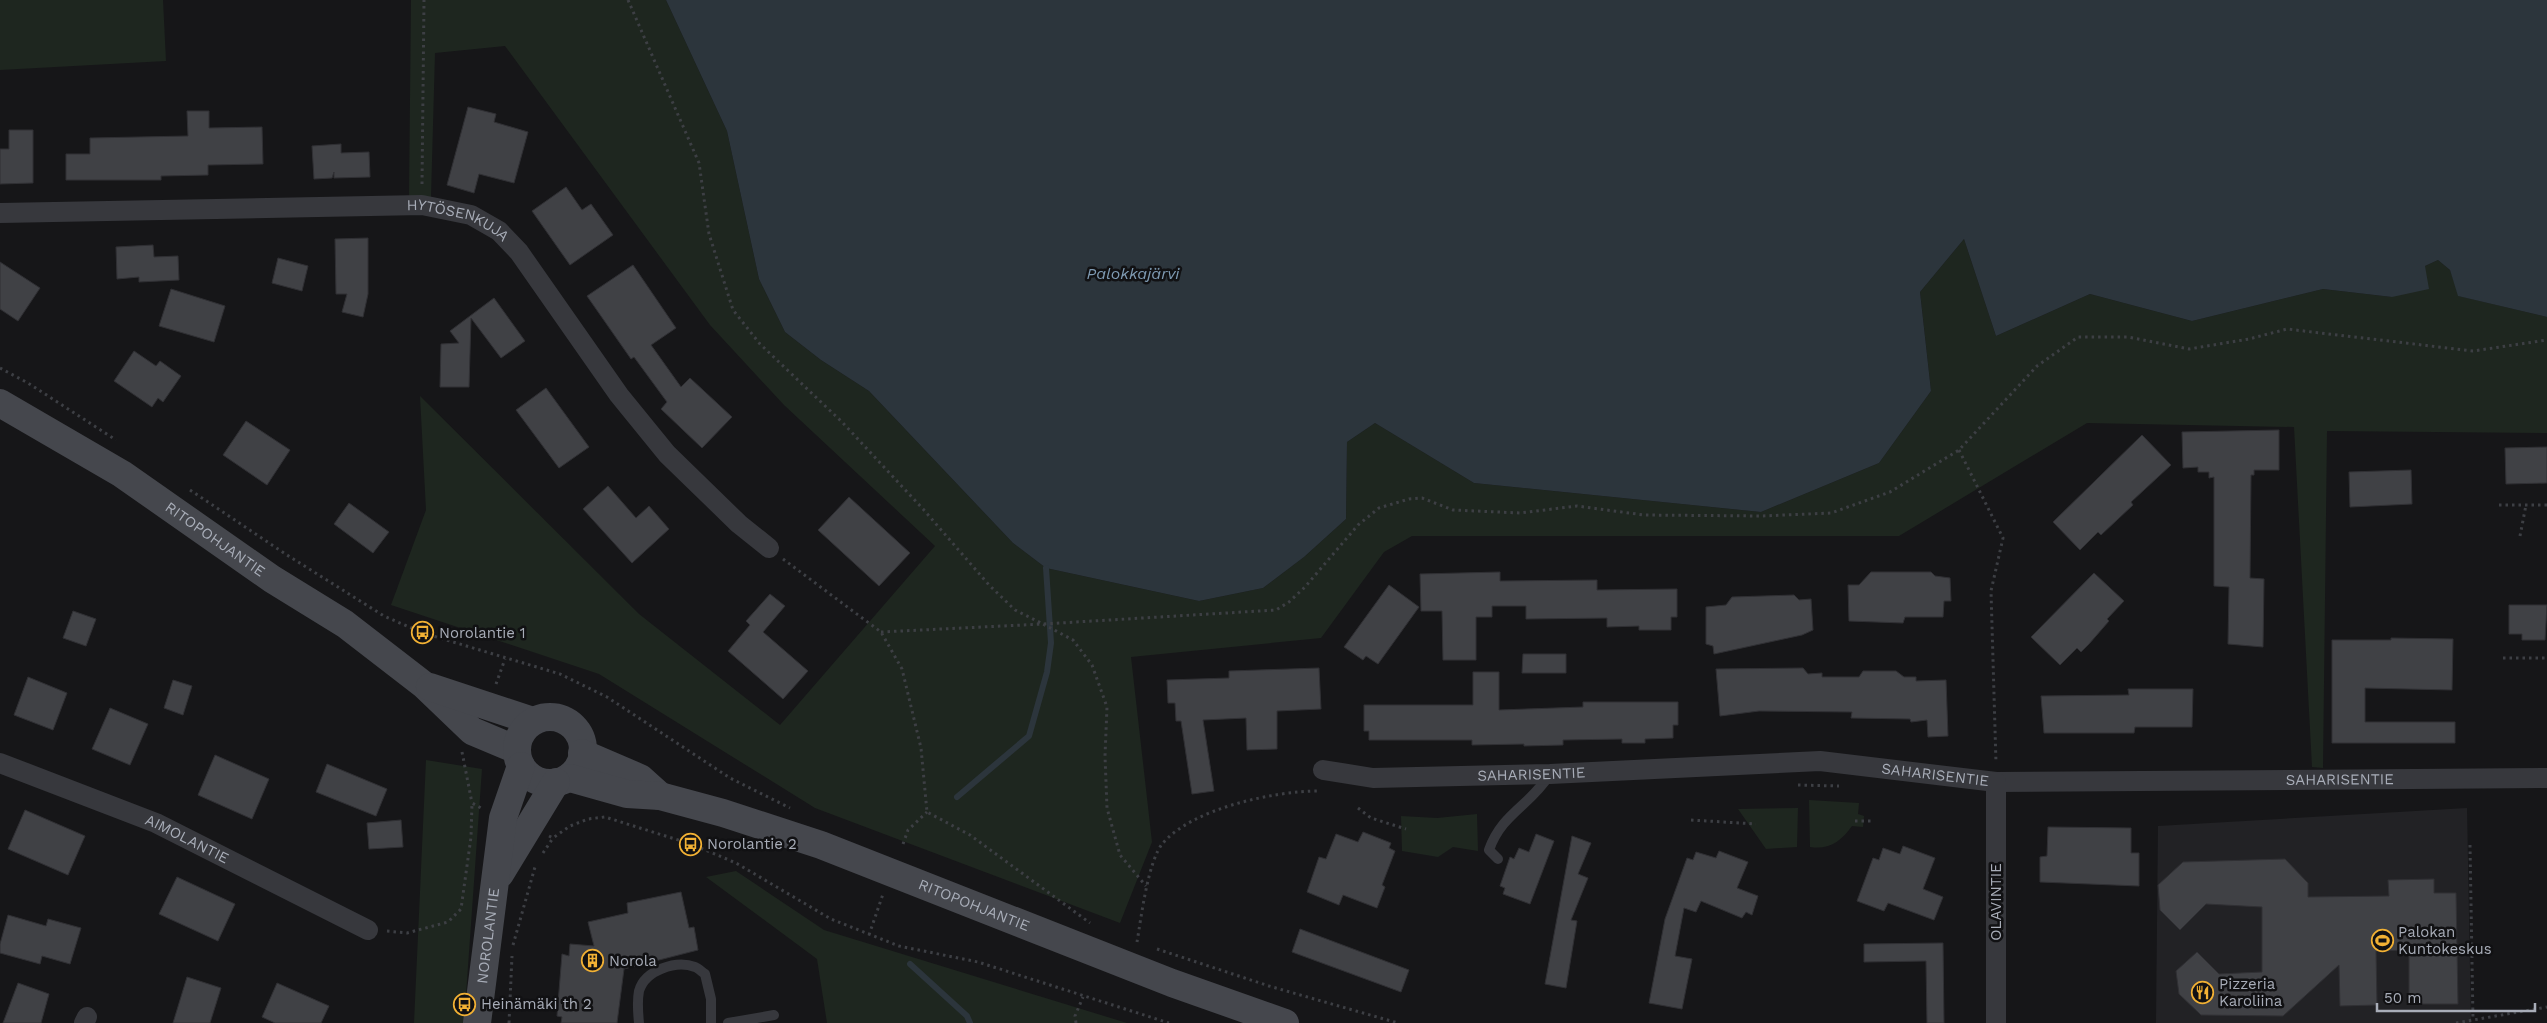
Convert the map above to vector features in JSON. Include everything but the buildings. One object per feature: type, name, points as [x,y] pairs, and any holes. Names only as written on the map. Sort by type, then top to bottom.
[{"type":"main road","name":"RITOPOHJANTIE","points":[[0,403],[122,474],[272,579],[345,624],[424,685],[472,731],[519,758]]},
{"type":"main road","name":"RITOPOHJANTIE","points":[[424,685],[533,721]]},
{"type":"main road","points":[[553,717],[572,725],[580,738],[582,753],[580,763],[563,780],[536,780],[519,758],[520,736],[533,721],[553,717]]},
{"type":"main road","name":"RITOPOHJANTIE","points":[[582,753],[591,759],[640,778],[660,796]]},
{"type":"main road","name":"NOROLANTIE","points":[[478,1023],[489,919],[497,880],[516,821],[519,758]]},
{"type":"main road","name":"RITOPOHJANTIE","points":[[563,780],[627,794],[660,796],[723,813],[821,845],[1172,983],[1285,1023]]},
{"type":"main road","name":"NOROLANTIE","points":[[516,821],[563,780]]},
{"type":"street","name":"HYTÖSENKUJA","points":[[0,213],[422,205],[471,215],[499,231],[519,252],[619,394],[668,454],[739,524],[769,548]]},
{"type":"street","name":"SAHARISENTIE","points":[[1323,770],[1373,778],[1550,774],[1820,762],[1996,782],[2547,778]]},
{"type":"street","name":"AIMOLANTIE","points":[[0,763],[156,823],[368,930]]},
{"type":"street","name":"OLAVINTIE","points":[[1996,782],[1996,1023]]},
{"type":"lane","points":[[1498,860],[1489,850],[1495,832],[1509,815],[1539,791],[1550,774]]},
{"type":"lane","points":[[639,1023],[639,992],[643,981],[654,970],[673,966],[695,966],[705,974],[710,999],[710,1023]]},
{"type":"lane","points":[[728,1023],[774,1015]]},
{"type":"path","points":[[422,205],[424,0]]},
{"type":"path","points":[[628,0],[699,164],[709,234],[733,310],[760,344],[842,422],[923,509],[989,585],[1015,610],[1073,640],[1092,665],[1107,707],[1105,756],[1106,808],[1120,855],[1146,886]]},
{"type":"path","points":[[881,632],[1276,610],[1289,602],[1305,587],[1358,525],[1379,508],[1409,499],[1422,498],[1453,510],[1520,513],[1577,506],[1644,515],[1762,516],[1831,513],[1890,492],[1959,450],[2037,366],[2078,337],[2128,337],[2189,349],[2249,339],[2287,329],[2473,351],[2547,340]]},
{"type":"path","points":[[0,368],[28,383],[117,441]]},
{"type":"path","points":[[1959,450],[2003,538],[1991,591],[1996,782]]},
{"type":"path","points":[[182,484],[287,555],[384,616],[423,633],[560,674],[607,697],[730,778],[796,811]]},
{"type":"path","points":[[2499,505],[2547,505]]},
{"type":"path","points":[[2520,536],[2526,505]]},
{"type":"path","points":[[769,548],[881,632],[902,669],[921,748],[926,812],[908,830],[903,844]]},
{"type":"path","points":[[2503,658],[2547,658]]},
{"type":"path","points":[[1137,942],[1146,886],[1162,844],[1185,824],[1220,810],[1267,796],[1312,791]]},
{"type":"path","points":[[368,930],[407,933],[448,922],[462,909],[471,837],[472,803],[553,838]]},
{"type":"path","points":[[1358,808],[1371,818],[1406,829]]},
{"type":"path","points":[[926,812],[970,835],[1094,926],[1076,919]]},
{"type":"path","points":[[509,1023],[512,948],[534,868],[553,838],[570,826],[588,819],[605,818],[691,844],[736,863],[831,919],[899,946],[978,962],[1169,1023]]},
{"type":"path","points":[[1691,820],[1756,824]]},
{"type":"path","points":[[1855,821],[1871,821]]},
{"type":"path","points":[[2470,845],[2473,1020]]},
{"type":"path","points":[[869,935],[883,894]]},
{"type":"path","points":[[1128,939],[1146,946]]},
{"type":"path","points":[[1156,949],[1269,986],[1398,1023]]},
{"type":"path","points":[[1076,1023],[1075,1016],[1083,996]]},
{"type":"path","points":[[2456,1023],[2547,1007]]},
{"type":"shaded area","points":[[0,0],[163,0],[166,61],[0,70]]},
{"type":"shaded area","points":[[411,0],[666,0],[727,131],[759,279],[785,332],[821,360],[869,391],[1013,543],[1046,568],[1199,601],[1263,588],[1304,557],[1346,519],[1347,442],[1375,423],[1474,483],[1761,512],[1879,463],[1931,391],[1920,292],[1964,239],[1996,336],[2090,294],[2192,321],[2323,289],[2392,297],[2425,266],[2438,260],[2450,270],[2459,296],[2547,317],[2547,433],[2327,431],[2323,768],[2312,767],[2294,427],[2087,423],[1899,536],[1412,536],[1384,552],[1321,638],[1131,657],[1152,842],[1120,923],[815,808],[599,674],[391,605],[426,510],[420,396],[639,614],[780,725],[935,546],[784,405],[710,325],[505,46],[435,53],[431,197],[409,196]]},
{"type":"shaded area","points":[[426,760],[482,769],[464,1023],[414,1023]]},
{"type":"shaded area","points":[[1809,800],[1859,803],[1858,814],[1864,816],[1863,827],[1852,826],[1844,836],[1829,846],[1810,847]]},
{"type":"shaded area","points":[[1798,808],[1797,847],[1766,849],[1738,809]]},
{"type":"shaded area","points":[[2467,808],[2471,1023],[2156,1023],[2158,826]]},
{"type":"shaded area","points":[[1477,814],[1478,851],[1453,847],[1438,857],[1402,851],[1401,816],[1437,818]]},
{"type":"shaded area","points":[[736,871],[824,930],[1127,1023],[827,1023],[817,959],[706,877]]},
{"type":"water","name":"Palokkajärvi","points":[[666,0],[2547,0],[2547,317],[2458,296],[2450,270],[2438,260],[2425,266],[2429,289],[2392,297],[2323,289],[2192,321],[2090,294],[1996,336],[1964,239],[1920,292],[1931,391],[1879,463],[1761,512],[1474,483],[1375,423],[1347,442],[1346,519],[1304,557],[1263,588],[1199,601],[1046,568],[1013,543],[869,391],[821,360],[785,332],[759,279],[727,131]]},
{"type":"waterway","points":[[957,797],[1029,736],[1047,672],[1051,643],[1046,568]]},
{"type":"waterway","points":[[910,964],[967,1016],[970,1023]]},
{"type":"place","name":"Norolantie 1","points":[[423,633]]},
{"type":"place","name":"Norolantie 2","points":[[691,844]]},
{"type":"place","name":"Palokan Kuntokeskus","points":[[2382,941]]},
{"type":"place","name":"Norola","points":[[593,961]]},
{"type":"place","name":"Pizzeria Karoliina","points":[[2203,993]]},
{"type":"place","name":"Heinämäki th 2","points":[[465,1004]]}]
